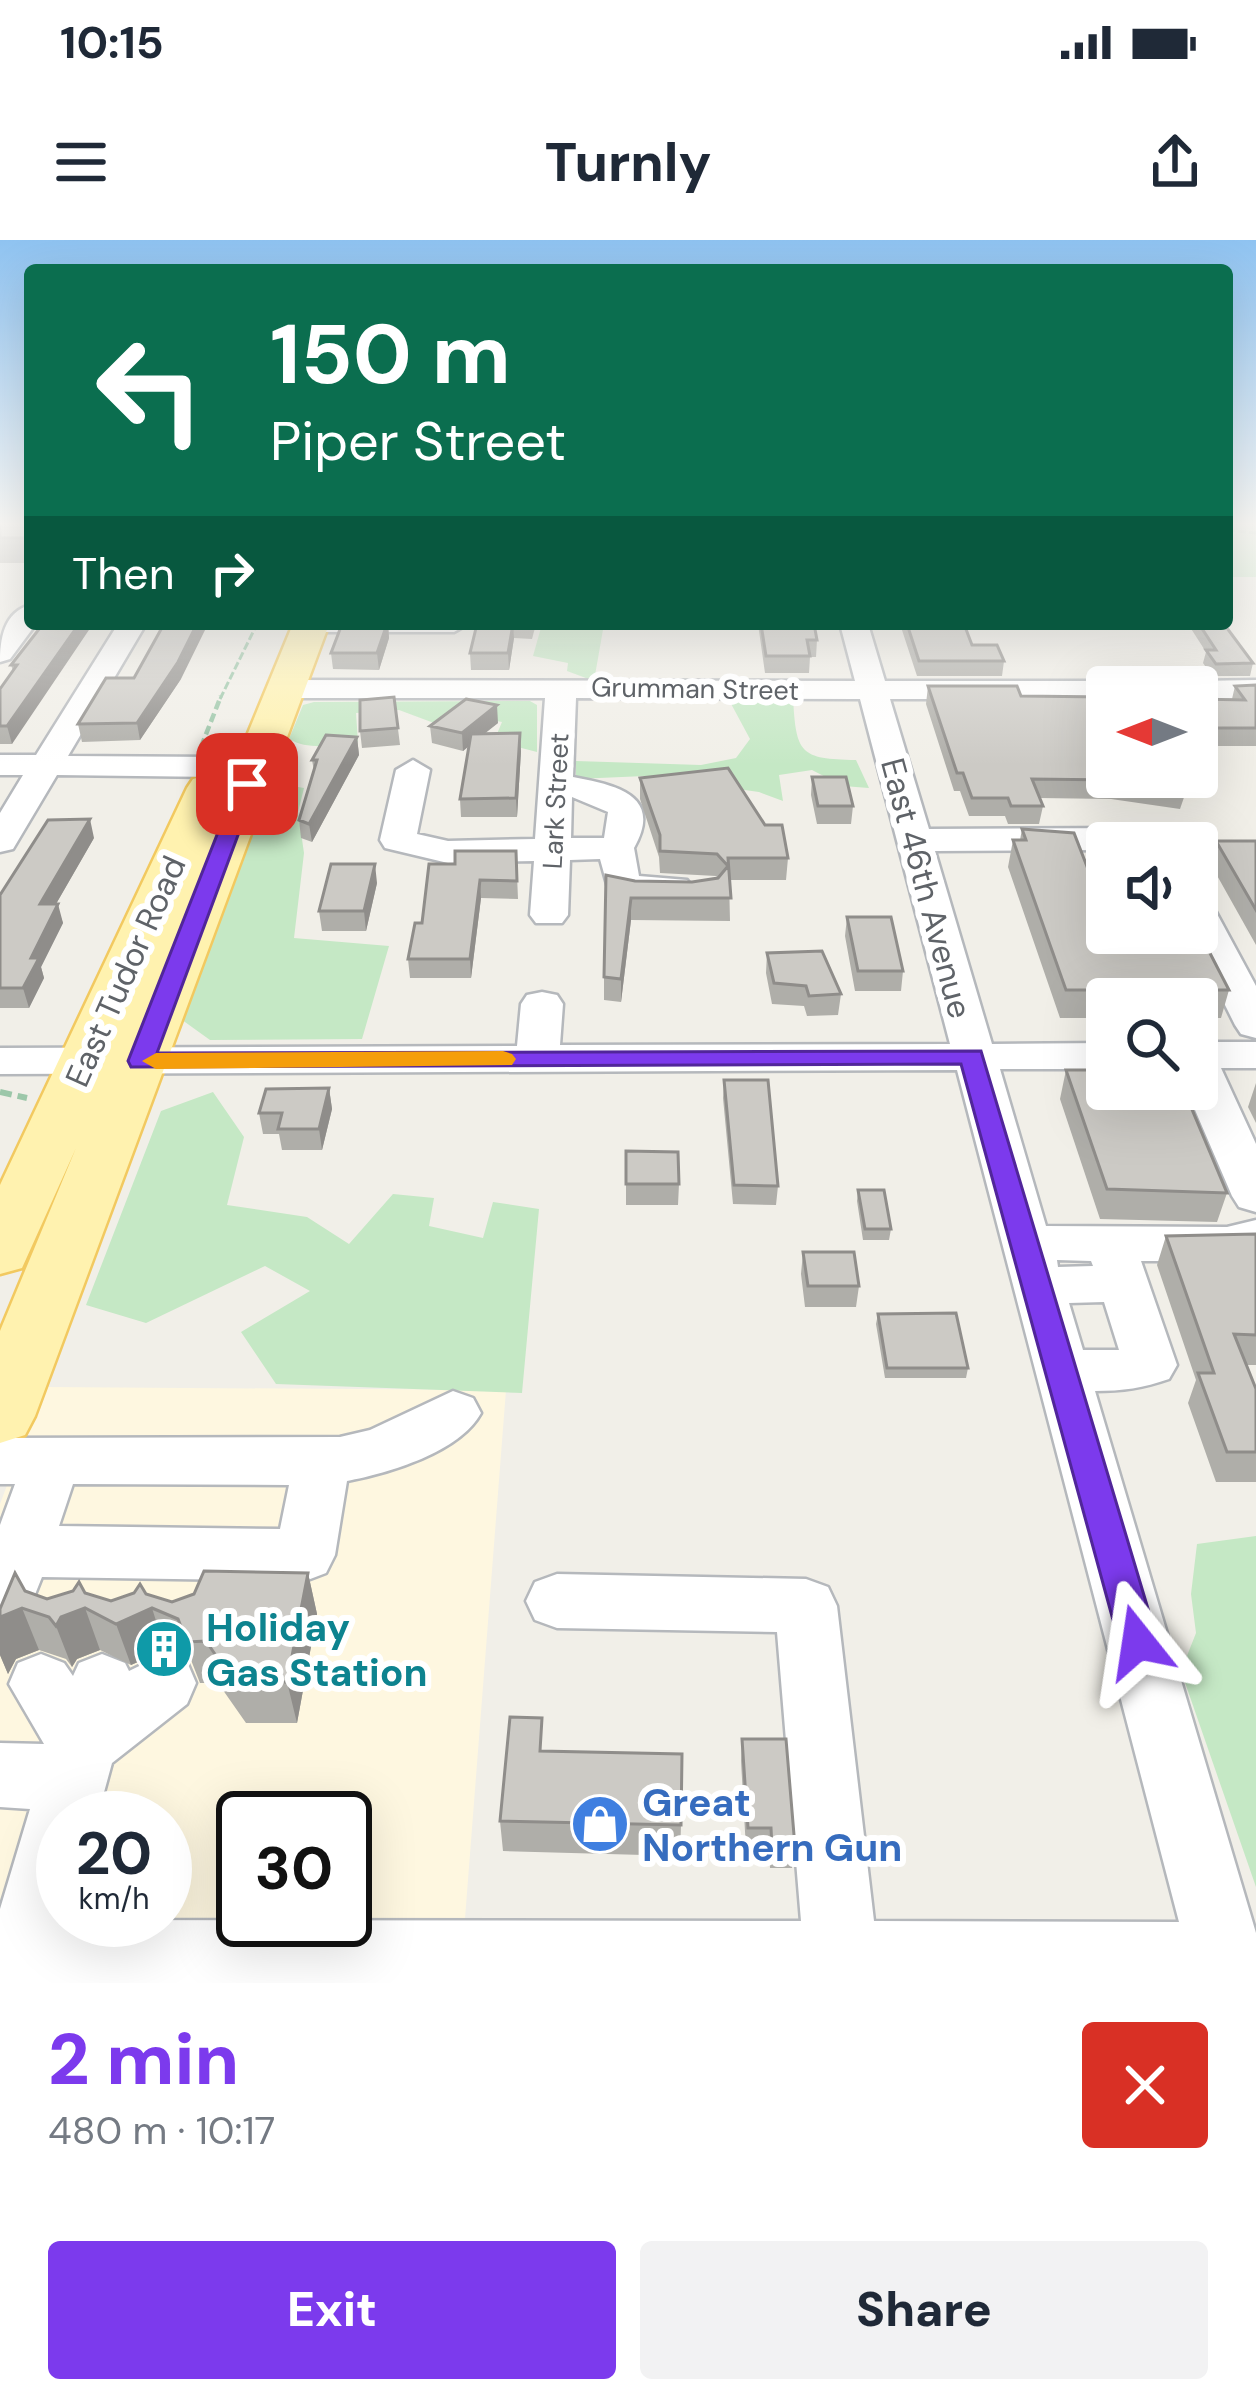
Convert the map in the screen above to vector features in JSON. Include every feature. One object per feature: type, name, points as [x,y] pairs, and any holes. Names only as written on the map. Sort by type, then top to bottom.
[{"type":"main road","name":"East Tudor Road","points":[[0,1252],[276,630]]},
{"type":"main road","name":"East Tudor Road","points":[[0,1416],[309,630]]},
{"type":"street","points":[[0,652],[23,602]]},
{"type":"street","points":[[0,841],[128,630]]},
{"type":"street","name":"East 46th Avenue","points":[[856,630],[1230,1971]]},
{"type":"street","name":"Lark Street","points":[[549,915],[561,687]]},
{"type":"street","name":"Grumman Street","points":[[284,689],[1086,690]]},
{"type":"street","points":[[1218,690],[1256,689]]},
{"type":"street","points":[[0,765],[218,767]]},
{"type":"street","points":[[413,770],[398,840],[448,852],[616,848]]},
{"type":"street","points":[[556,784],[616,799],[625,809],[627,825],[616,848],[623,887],[703,888]]},
{"type":"street","points":[[915,840],[1086,841]]},
{"type":"street","points":[[1218,951],[1256,1024]]},
{"type":"street","points":[[537,1059],[542,1004]]},
{"type":"street","points":[[1218,1058],[1256,1055]]},
{"type":"street","points":[[12,1077],[83,1061],[1086,1056]]},
{"type":"street","points":[[1218,1108],[1256,1196]]},
{"type":"street","points":[[1032,1264],[1118,1263],[1256,1238]]},
{"type":"street","points":[[1064,1370],[1131,1371],[1150,1365],[1118,1263]]},
{"type":"street","points":[[0,1608],[27,1461],[359,1460],[389,1449],[452,1413]]},
{"type":"street","points":[[10,1551],[305,1555],[322,1462]]},
{"type":"street","points":[[141,1553],[124,1611],[141,1553]]},
{"type":"street","points":[[557,1601],[806,1606],[876,1966]]},
{"type":"street","points":[[0,1775],[93,1715],[9,1965],[1230,1971]]},
{"type":"path","points":[[0,1092],[12,1077]]},
{"type":"shaded area","points":[[44,1387],[506,1390],[460,1983],[0,1983],[0,1504]]},
{"type":"green space","points":[[540,630],[603,630],[594,681],[567,671],[568,663],[533,656]]},
{"type":"green space","points":[[793,697],[796,731],[805,750],[823,758],[856,760],[869,788],[843,786],[812,770],[779,775],[783,801],[759,792],[645,776],[576,779],[576,761],[701,765],[736,758],[750,739],[729,700]]},
{"type":"green space","points":[[530,701],[537,705],[537,752],[494,741],[502,722],[464,715],[442,726],[399,710],[356,713],[358,742],[314,746],[289,739],[303,705],[314,702]]},
{"type":"green space","points":[[288,760],[280,784],[304,788],[298,812],[304,853],[294,938],[389,946],[362,1039],[210,1040],[178,1017],[271,765]]},
{"type":"green space","points":[[213,1092],[244,1137],[227,1205],[307,1217],[349,1244],[393,1194],[434,1198],[429,1226],[483,1238],[493,1202],[539,1209],[522,1393],[276,1384],[241,1332],[310,1291],[265,1266],[146,1323],[86,1305],[161,1111]]},
{"type":"green space","points":[[1256,1536],[1256,1887],[1181,1671],[1196,1633],[1191,1594],[1197,1544]]},
{"type":"building","points":[[38,630],[75,630],[7,726],[0,726],[0,689],[17,665],[11,665]]},
{"type":"building","points":[[161,630],[194,630],[137,723],[78,724],[106,678],[134,678]]},
{"type":"building","points":[[340,630],[385,630],[377,653],[331,653]]},
{"type":"building","points":[[476,630],[512,630],[508,653],[470,653]]},
{"type":"building","points":[[762,630],[815,630],[817,640],[807,640],[810,656],[766,656]]},
{"type":"building","points":[[909,630],[966,630],[972,645],[997,645],[1004,661],[919,661]]},
{"type":"building","points":[[1203,630],[1228,630],[1253,663],[1216,664],[1206,650],[1216,650]]},
{"type":"building","points":[[1256,685],[1256,728],[1218,728],[1218,699],[1245,700],[1235,686]]},
{"type":"building","points":[[928,686],[1017,686],[1021,696],[1086,697],[1086,780],[1032,779],[1043,806],[1011,806],[1008,798],[972,798],[963,773],[957,773]]},
{"type":"building","points":[[394,697],[398,728],[360,731],[360,700]]},
{"type":"building","points":[[466,699],[497,705],[462,733],[430,726]]},
{"type":"building","points":[[520,733],[516,798],[460,799],[471,734]]},
{"type":"building","points":[[326,735],[357,737],[309,824],[299,820],[317,760],[312,760]]},
{"type":"building","points":[[728,768],[765,825],[782,825],[788,858],[728,858],[731,898],[631,898],[621,979],[604,977],[606,875],[635,881],[692,882],[718,878],[728,866],[717,854],[660,851],[660,835],[640,778]]},
{"type":"building","points":[[812,777],[846,777],[853,806],[818,806]]},
{"type":"building","points":[[90,819],[40,904],[58,904],[31,958],[39,958],[23,988],[0,988],[0,895],[48,820]]},
{"type":"building","points":[[1022,829],[1074,833],[1086,864],[1086,954],[1210,954],[1229,990],[1218,990],[1218,978],[1086,978],[1086,990],[1066,990],[1013,840],[1026,840]]},
{"type":"building","points":[[1218,841],[1256,841],[1256,910],[1218,844]]},
{"type":"building","points":[[455,851],[516,851],[517,881],[480,880],[470,959],[408,959],[415,923],[422,923],[429,864],[455,864]]},
{"type":"building","points":[[331,864],[375,864],[364,911],[319,911]]},
{"type":"building","points":[[847,917],[891,917],[903,971],[858,971]]},
{"type":"building","points":[[822,951],[841,994],[809,996],[806,986],[774,983],[767,953]]},
{"type":"building","points":[[1066,1070],[1086,1070],[1086,1110],[1192,1110],[1227,1193],[1107,1189]]},
{"type":"building","points":[[724,1080],[768,1080],[778,1186],[734,1185]]},
{"type":"building","points":[[329,1088],[319,1129],[278,1129],[282,1113],[259,1113],[266,1089]]},
{"type":"building","points":[[626,1151],[678,1152],[679,1184],[626,1184]]},
{"type":"building","points":[[858,1190],[884,1190],[891,1229],[865,1229]]},
{"type":"building","points":[[1256,1234],[1256,1335],[1234,1334],[1256,1389],[1256,1452],[1227,1452],[1198,1373],[1214,1373],[1166,1236]]},
{"type":"building","points":[[803,1252],[854,1252],[859,1286],[808,1286]]},
{"type":"building","points":[[956,1313],[968,1368],[887,1368],[878,1314]]},
{"type":"building","points":[[204,1571],[308,1573],[287,1682],[234,1682],[206,1641],[187,1642],[178,1619],[152,1608],[116,1624],[85,1608],[61,1617],[56,1626],[49,1617],[22,1608],[0,1617],[15,1573],[25,1591],[47,1599],[73,1591],[79,1582],[85,1593],[111,1601],[134,1593],[140,1584],[146,1594],[172,1602],[194,1594]]},
{"type":"building","points":[[510,1717],[542,1718],[540,1751],[682,1754],[681,1825],[500,1821]]},
{"type":"building","points":[[742,1739],[786,1739],[795,1847],[772,1847],[771,1828],[748,1828]]},
{"type":"slow traffic","points":[[156,1061],[503,1059]]},
{"type":"place","name":"Holiday Gas Station","points":[[164,1649]]},
{"type":"place","name":"Great Northern Gun","points":[[600,1824]]},
{"type":"route","points":[[247,784],[141,1061],[972,1056],[1138,1642]]}]
